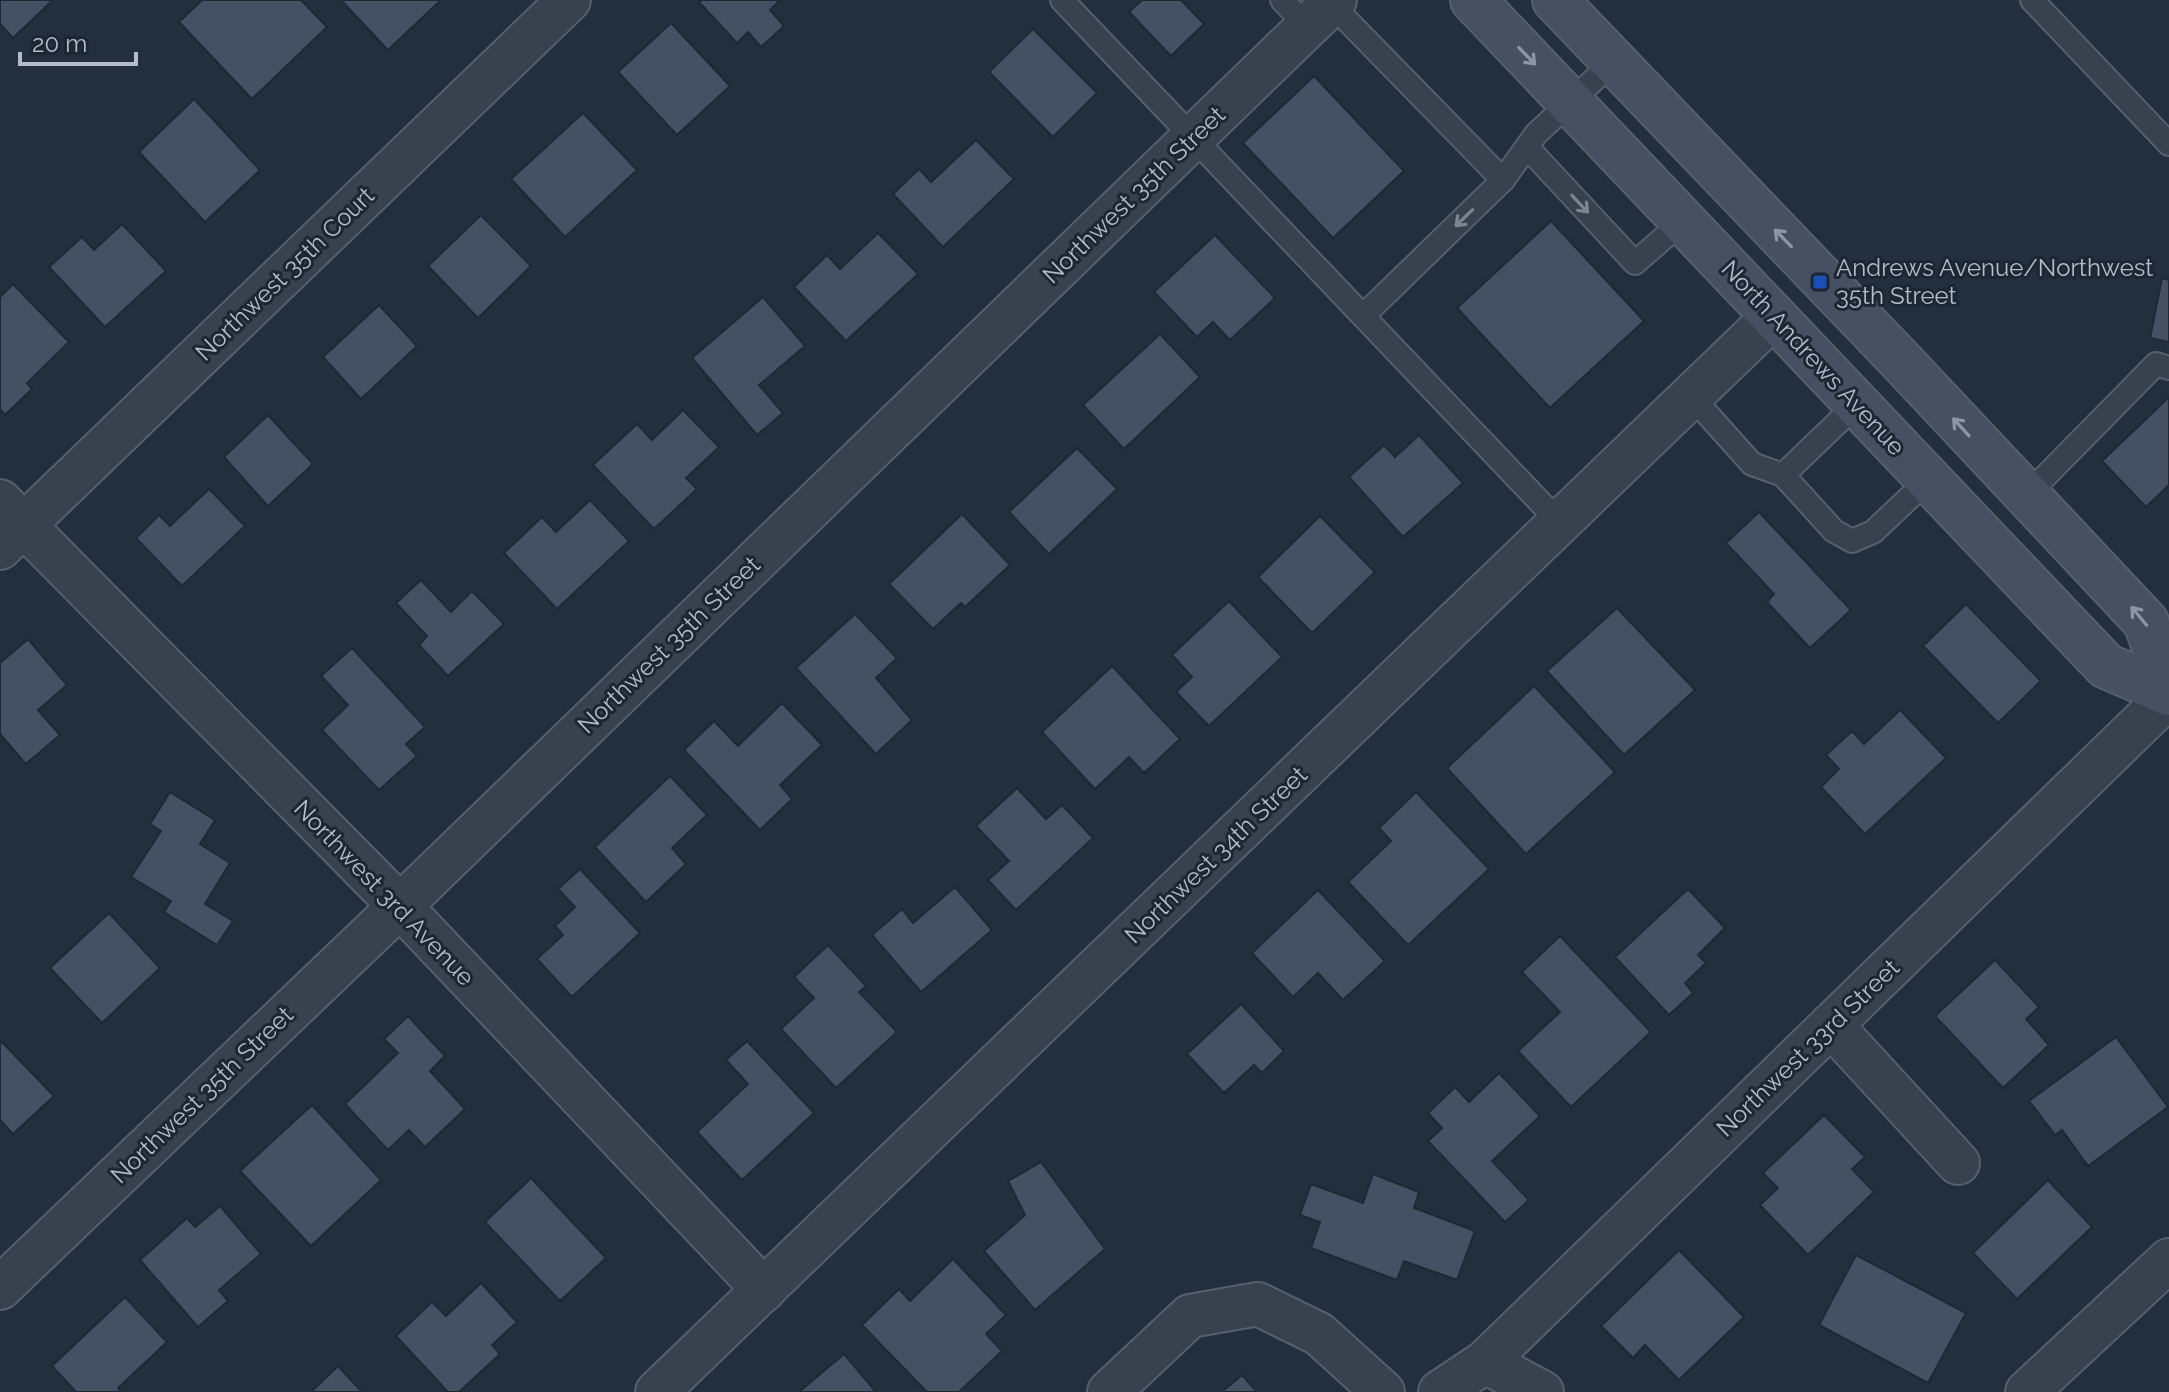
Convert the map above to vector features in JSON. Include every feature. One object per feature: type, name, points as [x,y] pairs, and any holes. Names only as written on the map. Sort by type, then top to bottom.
[{"type":"main road","name":"North Andrews Avenue","points":[[1473,0],[2106,666],[2169,692]]},
{"type":"main road","points":[[1555,0],[2146,622],[2169,692]]},
{"type":"street","name":"Northwest 35th Court","points":[[8,525],[569,0]]},
{"type":"street","name":"Northwest 35th Street","points":[[0,1288],[400,906],[1194,137],[1314,8]]},
{"type":"street","name":"Northwest 34th Street","points":[[657,1392],[1774,316]]},
{"type":"street","name":"Northwest 3rd Avenue","points":[[8,525],[400,906],[764,1290]]},
{"type":"street","name":"Northwest 33rd Street","points":[[1440,1392],[1485,1362],[2169,692]]},
{"type":"street","points":[[1831,1025],[1958,1163]]},
{"type":"street","points":[[2027,1392],[2169,1260]]},
{"type":"street","points":[[1109,1392],[1190,1316],[1258,1304],[1319,1334],[1383,1392]]},
{"type":"street","points":[[1485,1362],[1542,1392]]},
{"type":"lane","points":[[1062,0],[1560,523]]},
{"type":"lane","points":[[2032,0],[2169,144]]},
{"type":"lane","points":[[1314,8],[1503,180]]},
{"type":"lane","points":[[1363,316],[1503,180],[1536,134],[1614,61]]},
{"type":"lane","points":[[1527,147],[1635,263],[1683,221]]},
{"type":"lane","points":[[2026,496],[2156,364],[2169,368]]},
{"type":"lane","points":[[1692,397],[1752,464],[1783,475],[1834,531],[1852,541],[1873,532],[1928,480]]},
{"type":"lane","points":[[1783,475],[1857,404]]},
{"type":"building","points":[[0,0],[53,0],[13,38],[0,24]]},
{"type":"building","points":[[202,0],[301,0],[327,27],[252,99],[179,22]]},
{"type":"building","points":[[341,0],[441,0],[388,50]]},
{"type":"building","points":[[780,0],[770,10],[784,26],[761,47],[748,32],[737,43],[699,2]]},
{"type":"building","points":[[1142,0],[1181,0],[1204,24],[1171,56],[1129,12]]},
{"type":"building","points":[[671,23],[730,86],[677,135],[618,72]]},
{"type":"building","points":[[1033,29],[1097,93],[1053,137],[989,72]]},
{"type":"building","points":[[1314,76],[1404,171],[1333,238],[1243,143]]},
{"type":"building","points":[[194,99],[260,170],[205,222],[139,152]]},
{"type":"building","points":[[583,113],[637,170],[565,237],[511,179]]},
{"type":"building","points":[[976,140],[1014,179],[943,247],[893,194],[919,169],[931,182]]},
{"type":"building","points":[[481,215],[531,266],[478,318],[428,266]]},
{"type":"building","points":[[1551,221],[1644,321],[1550,408],[1457,308]]},
{"type":"building","points":[[122,224],[166,271],[105,327],[49,267],[82,237],[94,250]]},
{"type":"building","points":[[878,233],[918,274],[846,341],[794,287],[827,255],[840,269]]},
{"type":"building","points":[[1215,235],[1275,298],[1230,340],[1213,322],[1197,337],[1154,292]]},
{"type":"building","points":[[2162,278],[2169,280],[2169,342],[2150,338]]},
{"type":"building","points":[[13,284],[69,342],[27,383],[32,389],[5,415],[0,409],[0,297]]},
{"type":"building","points":[[763,297],[805,346],[759,385],[783,413],[757,435],[692,358]]},
{"type":"building","points":[[379,305],[417,346],[361,399],[323,357]]},
{"type":"building","points":[[1160,334],[1200,377],[1124,449],[1083,405]]},
{"type":"building","points":[[2169,397],[2169,485],[2146,507],[2102,461]]},
{"type":"building","points":[[683,410],[719,447],[686,478],[697,489],[654,529],[593,465],[637,424],[652,440]]},
{"type":"building","points":[[268,415],[313,464],[268,506],[224,457]]},
{"type":"building","points":[[1419,435],[1463,483],[1403,537],[1349,477],[1384,445],[1395,457]]},
{"type":"building","points":[[1077,448],[1117,489],[1049,554],[1009,512]]},
{"type":"building","points":[[209,489],[245,526],[182,586],[136,538],[159,515],[170,526]]},
{"type":"building","points":[[590,500],[629,541],[557,609],[504,553],[542,517],[556,532]]},
{"type":"building","points":[[1759,512],[1851,610],[1810,648],[1767,602],[1774,594],[1726,543]]},
{"type":"building","points":[[962,514],[1010,565],[965,607],[961,603],[933,629],[889,584]]},
{"type":"building","points":[[1320,516],[1375,572],[1312,633],[1258,577]]},
{"type":"building","points":[[421,580],[451,612],[472,591],[504,624],[448,676],[419,645],[427,636],[396,603]]},
{"type":"building","points":[[1229,601],[1282,657],[1209,726],[1176,692],[1192,677],[1172,655]]},
{"type":"building","points":[[1966,604],[2041,681],[1998,723],[1923,646]]},
{"type":"building","points":[[1617,608],[1695,690],[1624,755],[1547,671]]},
{"type":"building","points":[[855,614],[897,658],[876,678],[912,720],[876,754],[796,668]]},
{"type":"building","points":[[28,639],[67,685],[38,710],[60,735],[26,764],[0,734],[0,663]]},
{"type":"building","points":[[352,648],[425,727],[406,744],[417,756],[379,790],[322,730],[348,705],[321,676]]},
{"type":"building","points":[[1112,666],[1180,739],[1144,773],[1129,757],[1095,789],[1042,732]]},
{"type":"building","points":[[1534,686],[1615,772],[1526,854],[1447,768]]},
{"type":"building","points":[[782,703],[822,745],[780,785],[792,799],[760,830],[684,750],[714,721],[738,746]]},
{"type":"building","points":[[1900,710],[1946,758],[1865,834],[1821,787],[1839,769],[1826,755],[1852,731],[1864,744]]},
{"type":"building","points":[[670,776],[707,815],[672,848],[686,864],[646,902],[595,847]]},
{"type":"building","points":[[1017,788],[1046,819],[1062,805],[1093,838],[1016,910],[988,880],[1009,861],[976,826]]},
{"type":"building","points":[[170,792],[215,820],[200,844],[230,863],[205,904],[233,921],[217,945],[164,912],[171,901],[131,877],[161,831],[150,824]]},
{"type":"building","points":[[1416,792],[1489,869],[1408,945],[1348,882],[1391,841],[1379,828]]},
{"type":"building","points":[[580,869],[640,933],[572,997],[537,959],[563,935],[555,926],[575,907],[558,889]]},
{"type":"building","points":[[955,887],[992,930],[921,992],[872,935],[902,909],[913,923]]},
{"type":"building","points":[[1688,889],[1725,928],[1698,955],[1706,963],[1685,983],[1693,993],[1669,1015],[1615,957]]},
{"type":"building","points":[[1318,890],[1385,961],[1343,1000],[1318,973],[1293,997],[1252,953]]},
{"type":"building","points":[[109,913],[160,968],[102,1023],[50,968]]},
{"type":"building","points":[[1560,936],[1651,1032],[1571,1107],[1518,1051],[1560,1012],[1522,972]]},
{"type":"building","points":[[828,945],[866,986],[859,992],[897,1032],[836,1088],[781,1029],[814,998],[794,977]]},
{"type":"building","points":[[1995,960],[2039,1007],[2026,1019],[2049,1045],[2003,1088],[1935,1016]]},
{"type":"building","points":[[1241,1004],[1284,1051],[1262,1073],[1254,1065],[1224,1093],[1187,1054]]},
{"type":"building","points":[[408,1016],[445,1056],[430,1071],[465,1109],[425,1147],[409,1130],[388,1150],[345,1104],[398,1053],[384,1039]]},
{"type":"building","points":[[2116,1037],[2168,1107],[2088,1166],[2062,1130],[2055,1135],[2029,1101]]},
{"type":"building","points":[[0,1040],[54,1096],[13,1134],[0,1120]]},
{"type":"building","points":[[747,1041],[814,1113],[742,1180],[697,1132],[748,1084],[726,1060]]},
{"type":"building","points":[[1499,1073],[1540,1116],[1492,1161],[1529,1200],[1505,1222],[1428,1141],[1442,1128],[1428,1113],[1455,1087],[1469,1102]]},
{"type":"building","points":[[312,1105],[381,1180],[311,1246],[240,1171]]},
{"type":"building","points":[[1824,1115],[1865,1157],[1852,1169],[1874,1192],[1808,1255],[1760,1205],[1778,1188],[1763,1173]]},
{"type":"building","points":[[1041,1162],[1105,1249],[1035,1310],[984,1251],[1025,1215],[1008,1181]]},
{"type":"building","points":[[1373,1174],[1419,1192],[1414,1208],[1475,1231],[1457,1280],[1404,1261],[1397,1280],[1311,1248],[1320,1222],[1300,1215],[1311,1184],[1363,1203]]},
{"type":"building","points":[[531,1178],[606,1258],[560,1301],[485,1222]]},
{"type":"building","points":[[2048,1180],[2092,1227],[2017,1299],[1973,1253]]},
{"type":"building","points":[[220,1206],[261,1254],[219,1290],[228,1301],[198,1327],[140,1260],[187,1218],[195,1227]]},
{"type":"building","points":[[1679,1250],[1744,1317],[1679,1380],[1645,1345],[1633,1358],[1601,1326]]},
{"type":"building","points":[[1856,1255],[1966,1313],[1928,1383],[1819,1325]]},
{"type":"building","points":[[953,1259],[1006,1315],[986,1334],[1002,1351],[959,1392],[927,1392],[862,1325],[899,1289],[910,1301]]},
{"type":"building","points":[[481,1283],[517,1322],[492,1345],[500,1354],[459,1392],[448,1392],[396,1336],[432,1302],[446,1316]]},
{"type":"building","points":[[125,1297],[167,1342],[118,1388],[121,1392],[76,1392],[52,1366]]},
{"type":"building","points":[[844,1354],[876,1392],[799,1392]]},
{"type":"building","points":[[338,1366],[362,1392],[311,1392]]},
{"type":"building","points":[[1242,1375],[1257,1392],[1222,1392]]},
{"type":"place","name":"Andrews Avenue/Northwest 35th Street","points":[[1820,282]]}]
